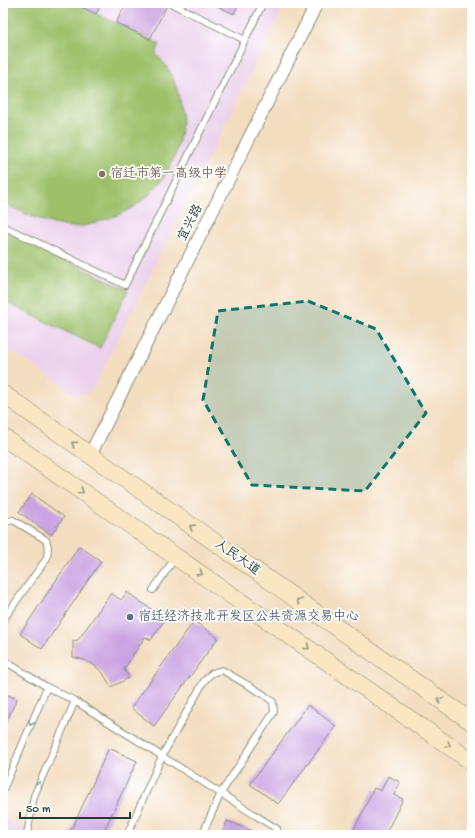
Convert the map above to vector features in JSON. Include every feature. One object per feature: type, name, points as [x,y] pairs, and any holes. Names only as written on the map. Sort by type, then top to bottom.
[{"type":"main road","name":"人民大道","points":[[3,394],[472,722]]},
{"type":"main road","points":[[3,437],[472,762]]},
{"type":"street","name":"宜兴路","points":[[90,455],[317,3]]},
{"type":"lane","points":[[170,3],[245,40]]},
{"type":"lane","points":[[3,226],[125,285],[263,3]]},
{"type":"lane","points":[[3,526],[6,522],[13,520],[46,540],[48,547],[47,558],[3,620]]},
{"type":"lane","points":[[153,590],[176,557]]},
{"type":"lane","points":[[3,660],[47,687],[76,701],[277,829]]},
{"type":"lane","points":[[127,835],[162,756],[204,681],[212,673],[222,670],[264,694],[273,702],[274,712],[220,793],[202,835]]},
{"type":"lane","points":[[3,790],[47,687]]},
{"type":"lane","points":[[27,835],[34,796],[76,701]]},
{"type":"highlighted area","points":[[308,301],[376,329],[426,413],[365,491],[252,485],[203,400],[218,311]]},
{"type":"shaded area","name":"宿迁市第一高级中学","points":[[3,3],[286,3],[93,389],[84,394],[76,395],[3,345]]},
{"type":"shaded area","points":[[3,818],[35,835],[3,835]]},
{"type":"green space","points":[[3,3],[74,3],[160,44],[156,54],[166,66],[175,83],[182,116],[181,130],[175,155],[162,180],[153,191],[131,208],[104,220],[85,226],[74,227],[46,222],[3,203]]},
{"type":"green space","points":[[3,230],[128,290],[100,348],[3,301]]},
{"type":"building","points":[[74,3],[102,3],[96,14]]},
{"type":"building","points":[[126,3],[168,3],[150,39],[116,23]]},
{"type":"building","points":[[211,3],[239,3],[234,14]]},
{"type":"building","points":[[32,494],[64,517],[51,535],[19,512]]},
{"type":"building","points":[[79,546],[101,561],[42,649],[20,634]]},
{"type":"building","points":[[127,592],[165,619],[151,640],[145,637],[124,669],[129,678],[111,687],[103,673],[94,665],[73,657],[73,641],[78,640],[111,593],[121,600]]},
{"type":"building","points":[[194,621],[218,638],[154,726],[131,708]]},
{"type":"building","points":[[3,693],[17,699],[3,728]]},
{"type":"building","points":[[308,705],[336,726],[278,804],[250,784]]},
{"type":"building","points":[[109,748],[137,761],[102,835],[69,835]]},
{"type":"building","points":[[388,776],[400,782],[394,795],[403,799],[385,835],[352,834],[374,788],[381,791]]},
{"type":"building","points":[[227,821],[258,833],[257,835],[222,835]]},
{"type":"place","name":"宿迁市第一高级中学","points":[[102,174]]},
{"type":"place","name":"宿迁经济技术开发区公共资源交易中心","points":[[130,617]]}]
